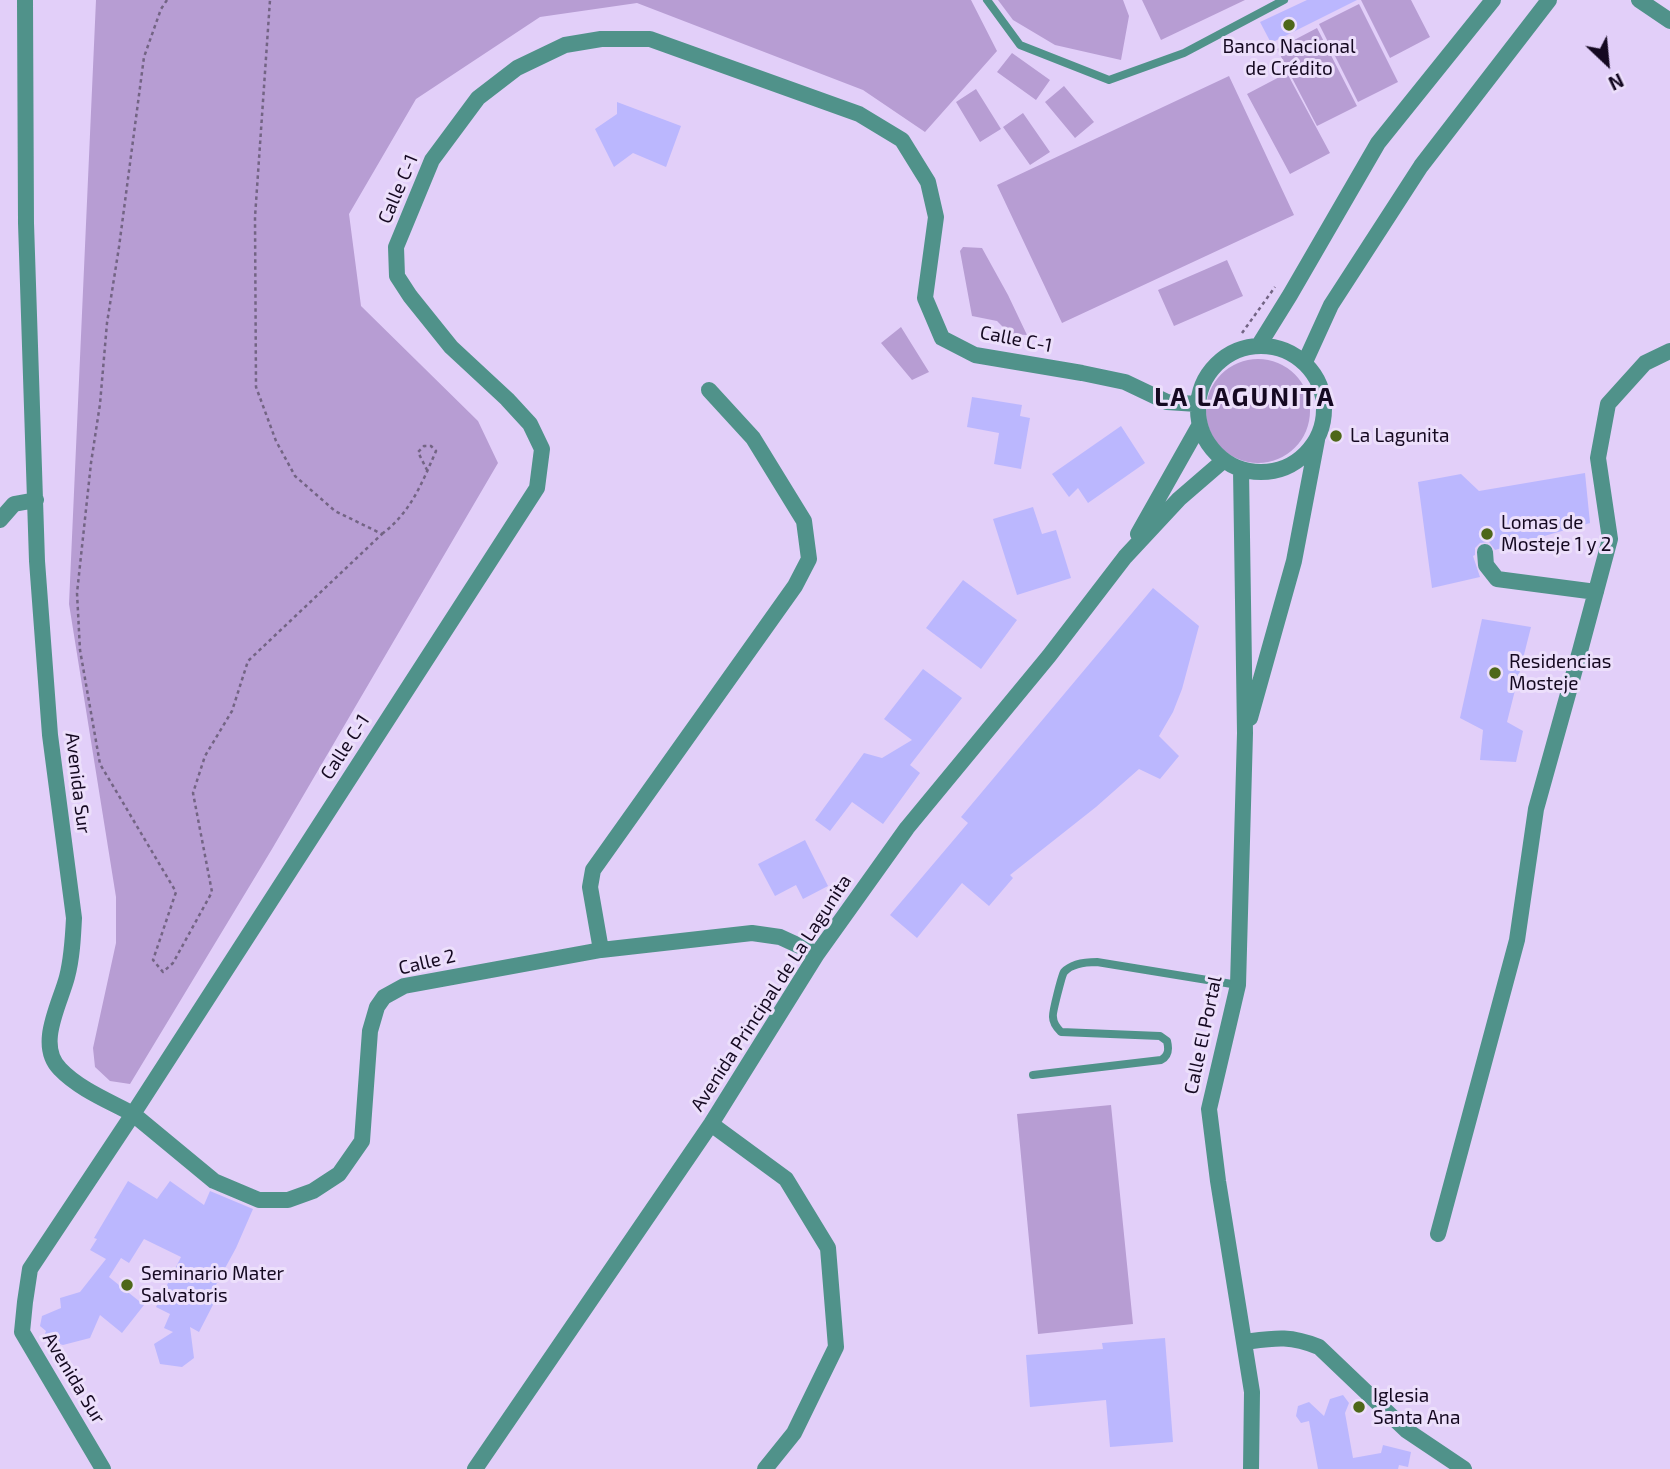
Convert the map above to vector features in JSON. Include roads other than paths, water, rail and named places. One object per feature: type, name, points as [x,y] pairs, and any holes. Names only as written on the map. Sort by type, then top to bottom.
[{"type":"street","name":"Avenida Sur","points":[[25,0],[26,223],[37,561],[50,735],[74,918],[68,975],[50,1030],[50,1043],[52,1058],[74,1082],[133,1114],[30,1269],[22,1332],[103,1469]]},
{"type":"street","points":[[1259,345],[1378,143],[1493,0]]},
{"type":"street","points":[[1305,362],[1331,305],[1421,166],[1549,0]]},
{"type":"street","points":[[1639,0],[1670,21]]},
{"type":"street","name":"Calle C-1","points":[[133,1114],[537,488],[542,449],[530,424],[451,347],[410,296],[397,276],[396,266],[396,247],[432,160],[478,98],[517,68],[565,45],[601,39],[650,39],[859,114],[902,140],[928,182],[936,217],[925,298],[942,338],[975,355],[1125,382],[1167,402],[1197,404]]},
{"type":"street","points":[[1259,345],[1305,362],[1318,378],[1324,397],[1325,417],[1318,439],[1298,461],[1271,472],[1241,470],[1223,461],[1208,445],[1199,426],[1197,404],[1207,375],[1229,354],[1259,345]]},
{"type":"street","points":[[1437,1234],[1517,940],[1536,809],[1610,539],[1598,458],[1608,404],[1645,363],[1670,351]]},
{"type":"street","points":[[601,950],[590,887],[593,870],[795,586],[809,559],[804,522],[753,438],[709,390]]},
{"type":"street","name":"Avenida Principal de La Lagunita","points":[[1125,558],[1199,426]]},
{"type":"street","name":"Calle El Portal","points":[[1245,733],[1294,561],[1318,439]]},
{"type":"street","name":"Avenida Principal de La Lagunita","points":[[475,1469],[711,1124],[817,954],[908,828],[1049,656],[1125,558],[1179,499],[1223,461]]},
{"type":"street","name":"Calle El Portal","points":[[1241,470],[1245,733],[1238,985],[1209,1109],[1252,1392],[1251,1469]]},
{"type":"street","points":[[0,520],[14,504],[36,500]]},
{"type":"street","points":[[1485,552],[1486,565],[1497,579],[1596,592]]},
{"type":"street","name":"Calle 2","points":[[133,1114],[214,1181],[259,1200],[288,1200],[313,1191],[339,1174],[362,1141],[370,1031],[377,1007],[384,997],[404,986],[601,950],[752,933],[780,937],[817,954]]},
{"type":"street","points":[[711,1124],[786,1180],[828,1248],[836,1347],[794,1433],[765,1469]]},
{"type":"street","points":[[1244,1342],[1282,1337],[1302,1340],[1319,1348],[1406,1430],[1464,1469]]},
{"type":"lane","points":[[987,0],[1020,45],[1109,80],[1184,53],[1284,0]]},
{"type":"lane","points":[[1034,1075],[1161,1060],[1168,1052],[1167,1041],[1160,1036],[1062,1032],[1052,1018],[1063,973],[1072,966],[1097,962],[1238,985]]},
{"type":"place","name":"Banco Nacional de Crédito","points":[[1289,25]]},
{"type":"place","name":"La Lagunita","points":[[1336,436]]},
{"type":"place","name":"Lomas de Mosteje 1 y 2","points":[[1487,534]]},
{"type":"place","name":"Residencias Mosteje","points":[[1495,673]]},
{"type":"place","name":"Seminario Mater Salvatoris","points":[[127,1285]]},
{"type":"place","name":"Iglesia Santa Ana","points":[[1359,1407]]},
{"type":"district","name":"LA LAGUNITA","points":[[1245,397]]}]
